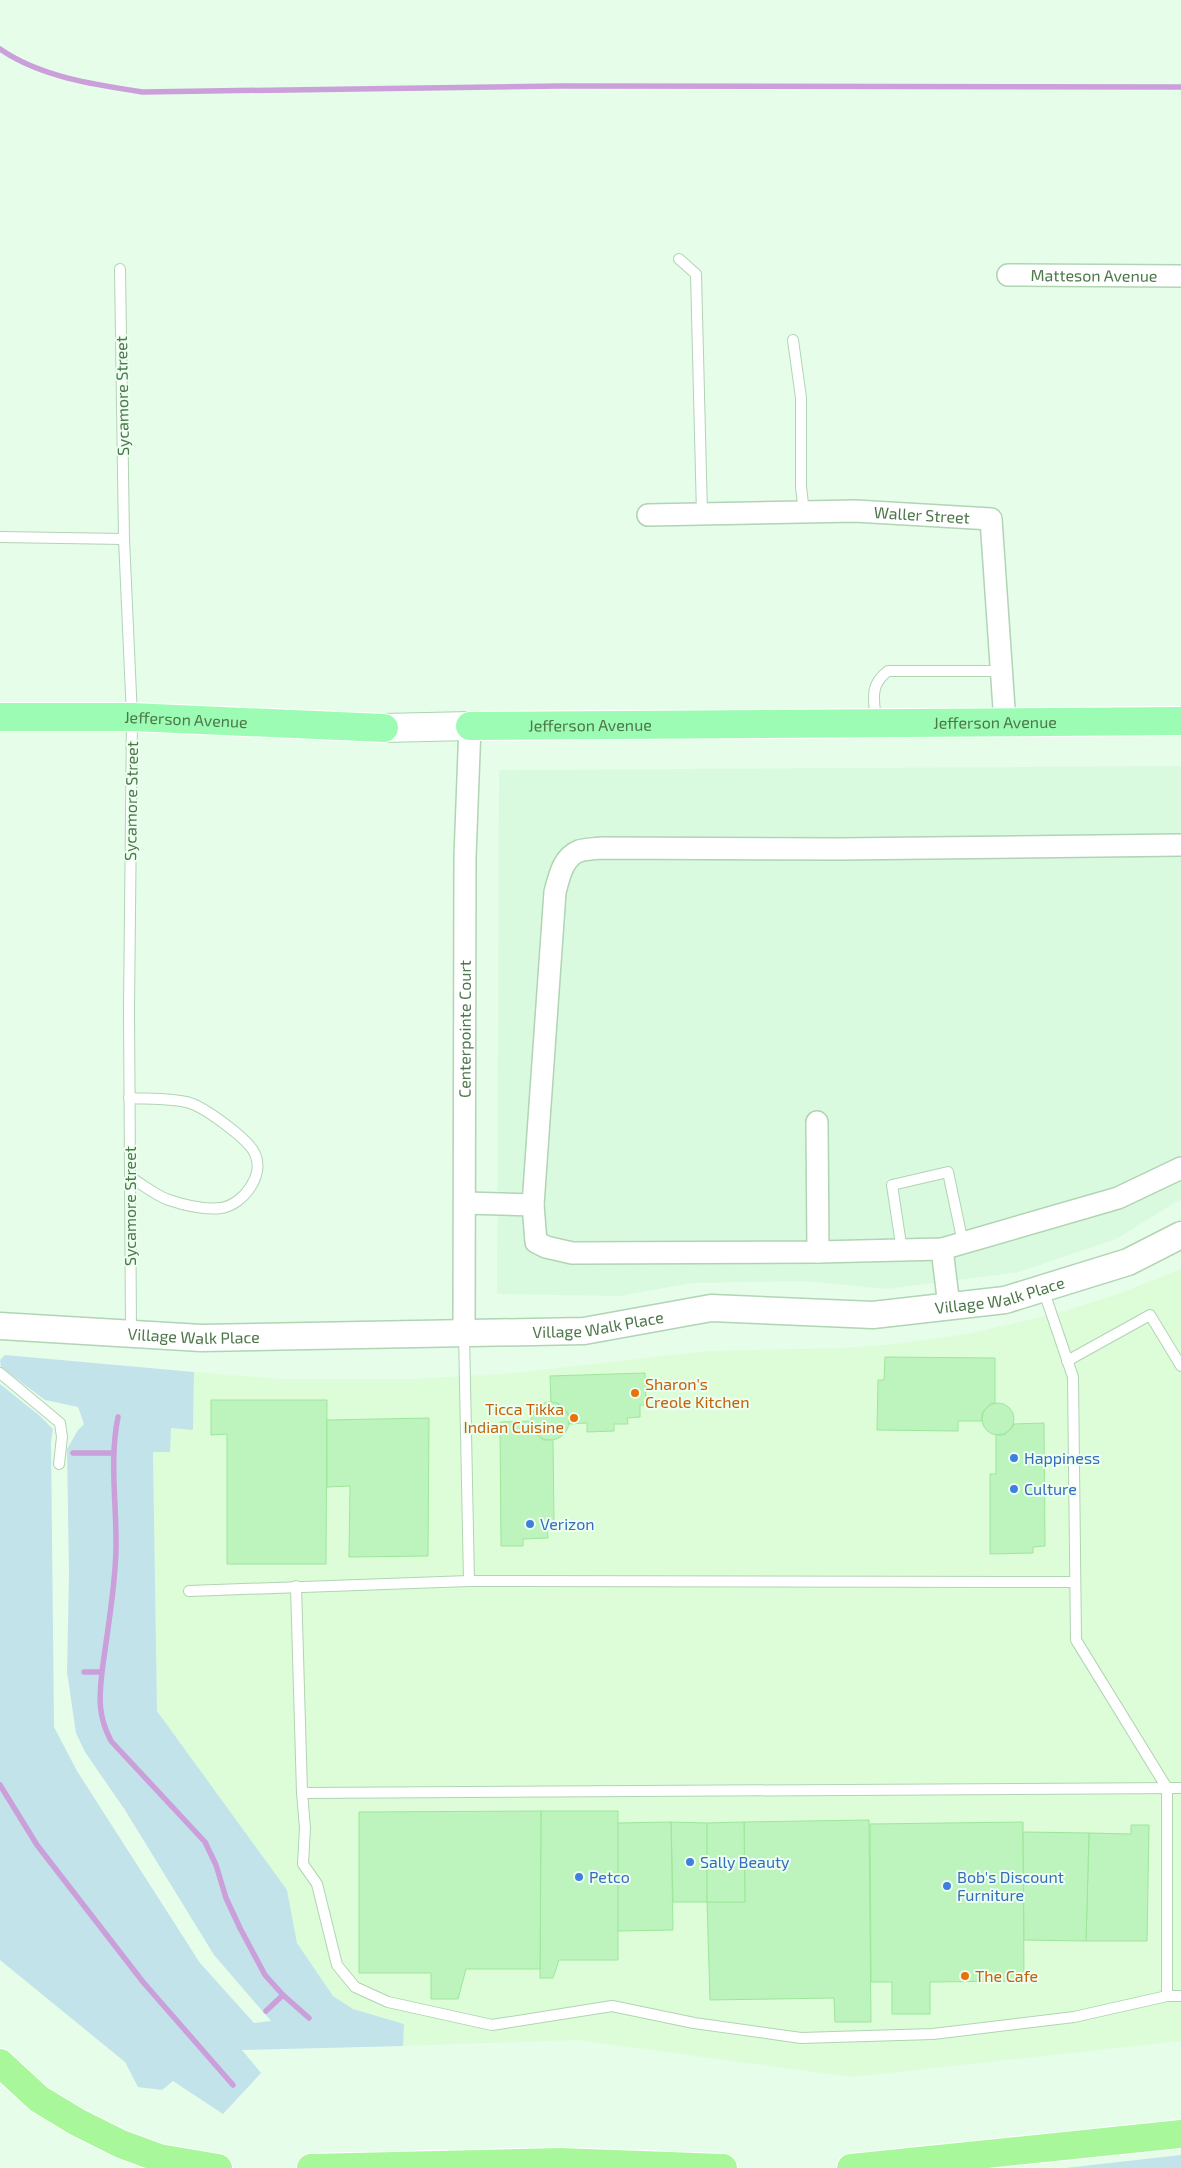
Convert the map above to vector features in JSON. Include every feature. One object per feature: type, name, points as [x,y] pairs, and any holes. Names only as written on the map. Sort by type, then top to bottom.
[{"type":"highway","points":[[0,2064],[39,2099],[77,2122],[121,2144],[159,2158],[218,2168]]},
{"type":"highway","points":[[851,2168],[1181,2134]]},
{"type":"highway","points":[[311,2168],[560,2162],[723,2168]]},
{"type":"main road","name":"Jefferson Avenue","points":[[0,717],[132,718],[384,728],[1181,721]]},
{"type":"street","name":"Matteson Avenue","points":[[1008,275],[1181,276]]},
{"type":"street","name":"Waller Street","points":[[648,515],[855,511],[991,519],[1005,723]]},
{"type":"street","name":"Centerpointe Court","points":[[464,1333],[465,857],[470,726]]},
{"type":"street","points":[[1181,845],[840,849],[600,848],[579,851],[570,857],[560,871],[555,892],[533,1205],[536,1242],[546,1248],[572,1253],[818,1252],[942,1249],[1118,1198],[1181,1168]]},
{"type":"street","points":[[817,1122],[818,1252]]},
{"type":"street","points":[[464,1203],[533,1205]]},
{"type":"street","name":"Village Walk Place","points":[[0,1326],[201,1338],[584,1331],[711,1308],[873,1315],[1005,1300],[1043,1290],[1128,1262],[1181,1235]]},
{"type":"street","points":[[942,1249],[949,1306]]},
{"type":"lane","points":[[679,259],[696,274],[702,514]]},
{"type":"lane","name":"Sycamore Street","points":[[120,269],[124,540],[132,718],[129,1098],[131,1333]]},
{"type":"lane","points":[[793,340],[802,398],[800,487],[804,512]]},
{"type":"lane","points":[[0,537],[124,540]]},
{"type":"lane","points":[[876,724],[874,690],[879,678],[888,671],[1001,671]]},
{"type":"lane","points":[[129,1098],[188,1102],[199,1107],[235,1132],[248,1144],[255,1154],[258,1169],[252,1187],[241,1198],[223,1208],[205,1208],[167,1200],[130,1177]]},
{"type":"lane","points":[[902,1251],[892,1185],[948,1172],[963,1243]]},
{"type":"lane","points":[[1043,1290],[1073,1377],[1076,1640],[1167,1788],[1167,1996]]},
{"type":"lane","points":[[1067,1361],[1150,1315],[1181,1366]]},
{"type":"lane","points":[[464,1333],[469,1581]]},
{"type":"lane","points":[[0,1374],[60,1423],[62,1437],[59,1464]]},
{"type":"lane","points":[[189,1590],[469,1581],[1075,1582]]},
{"type":"lane","points":[[296,1586],[302,1793],[305,1828],[303,1864],[318,1884],[337,1965],[355,1987],[388,2002],[492,2025],[612,2006],[694,2023],[801,2038],[932,2034],[1074,2016],[1167,1996],[1181,1996]]},
{"type":"lane","points":[[302,1793],[1181,1788]]},
{"type":"shaded area","points":[[1181,766],[1181,1199],[1116,1239],[1019,1272],[887,1289],[804,1281],[693,1283],[619,1296],[497,1294],[499,770]]},
{"type":"shaded area","points":[[1181,1269],[1181,2041],[852,2077],[577,2040],[403,2046],[404,2024],[353,2009],[333,1996],[297,1943],[287,1890],[157,1711],[153,1452],[170,1452],[170,1428],[193,1430],[194,1372],[282,1379],[411,1379],[514,1373],[707,1351],[840,1348],[895,1344],[967,1334],[1054,1314],[1115,1295]]},
{"type":"shaded area","points":[[5,1355],[194,1372],[193,1430],[171,1428],[170,1452],[153,1452],[157,1711],[287,1890],[297,1943],[333,1996],[353,2009],[404,2024],[403,2046],[242,2050],[261,2073],[223,2114],[173,2081],[162,2090],[138,2087],[125,2062],[0,1960],[0,1384],[53,1429],[51,1442],[54,1727],[77,1771],[200,1963],[254,2023],[271,2021],[214,1955],[125,1810],[85,1752],[76,1733],[67,1672],[69,1575],[67,1449],[78,1430],[84,1424],[78,1407],[45,1400],[1,1367],[0,1360]]},
{"type":"shaded area","points":[[1181,2155],[1181,2168],[1065,2168]]},
{"type":"building","points":[[885,1357],[995,1358],[995,1403],[991,1403],[982,1413],[982,1421],[958,1421],[958,1431],[877,1430],[878,1380],[884,1380]]},
{"type":"building","points":[[645,1373],[646,1405],[640,1405],[640,1417],[627,1418],[628,1424],[614,1424],[614,1431],[587,1432],[587,1423],[569,1424],[568,1413],[557,1403],[551,1403],[550,1376]]},
{"type":"building","points":[[211,1400],[327,1400],[326,1564],[227,1564],[227,1434],[211,1435]]},
{"type":"building","points":[[550,1402],[563,1408],[569,1421],[563,1434],[550,1440],[537,1434],[531,1421],[537,1408]]},
{"type":"building","points":[[998,1403],[1010,1407],[1014,1419],[1010,1431],[998,1435],[986,1431],[982,1419],[986,1407]]},
{"type":"building","points":[[429,1418],[428,1556],[349,1557],[350,1486],[327,1487],[327,1420]]},
{"type":"building","points":[[532,1421],[531,1429],[543,1440],[553,1440],[554,1523],[547,1523],[548,1538],[523,1539],[523,1546],[501,1546],[500,1422]]},
{"type":"building","points":[[1044,1423],[1045,1546],[1033,1547],[1033,1553],[990,1554],[990,1474],[996,1474],[996,1435],[1004,1435],[1014,1424]]},
{"type":"building","name":"Petco","points":[[541,1811],[618,1811],[618,1960],[559,1960],[553,1978],[540,1978]]},
{"type":"building","points":[[541,1811],[540,1969],[466,1969],[458,1999],[431,1999],[431,1973],[359,1973],[359,1812]]},
{"type":"building","points":[[869,1820],[871,2022],[835,2022],[834,1998],[710,2000],[707,1902],[745,1902],[744,1822]]},
{"type":"building","name":"Sally Beauty","points":[[671,1822],[707,1823],[707,1902],[673,1902]]},
{"type":"building","points":[[671,1822],[673,1930],[618,1931],[618,1823]]},
{"type":"building","points":[[744,1822],[745,1902],[707,1902],[707,1823]]},
{"type":"building","name":"Bob's Discount Furniture","points":[[1023,1822],[1024,1981],[930,1982],[930,2014],[892,2014],[892,1982],[871,1982],[870,1824]]},
{"type":"building","points":[[1131,1825],[1149,1825],[1147,1941],[1086,1941],[1089,1833],[1131,1834]]},
{"type":"building","points":[[1023,1832],[1089,1833],[1086,1941],[1024,1940]]},
{"type":"waterway","points":[[0,49],[16,59],[50,73],[88,83],[143,92],[560,86],[1181,87]]},
{"type":"waterway","points":[[84,1672],[102,1672],[114,1581],[116,1550],[114,1450],[118,1417]]},
{"type":"waterway","points":[[73,1453],[113,1453]]},
{"type":"waterway","points":[[102,1672],[100,1707],[111,1741],[205,1842],[216,1865],[226,1898],[240,1928],[265,1975],[283,1995]]},
{"type":"waterway","points":[[0,1785],[37,1845],[143,1982],[233,2085]]},
{"type":"waterway","points":[[266,2011],[283,1995],[309,2018]]},
{"type":"place","name":"Sharon's Creole Kitchen","points":[[635,1393]]},
{"type":"place","name":"Ticca Tikka Indian Cuisine","points":[[574,1418]]},
{"type":"place","name":"Happiness","points":[[1014,1458]]},
{"type":"place","name":"Culture","points":[[1014,1489]]},
{"type":"place","name":"Verizon","points":[[530,1524]]},
{"type":"place","name":"Sally Beauty","points":[[690,1862]]},
{"type":"place","name":"Petco","points":[[579,1877]]},
{"type":"place","name":"Bob's Discount Furniture","points":[[947,1886]]},
{"type":"place","name":"The Cafe","points":[[965,1976]]}]
